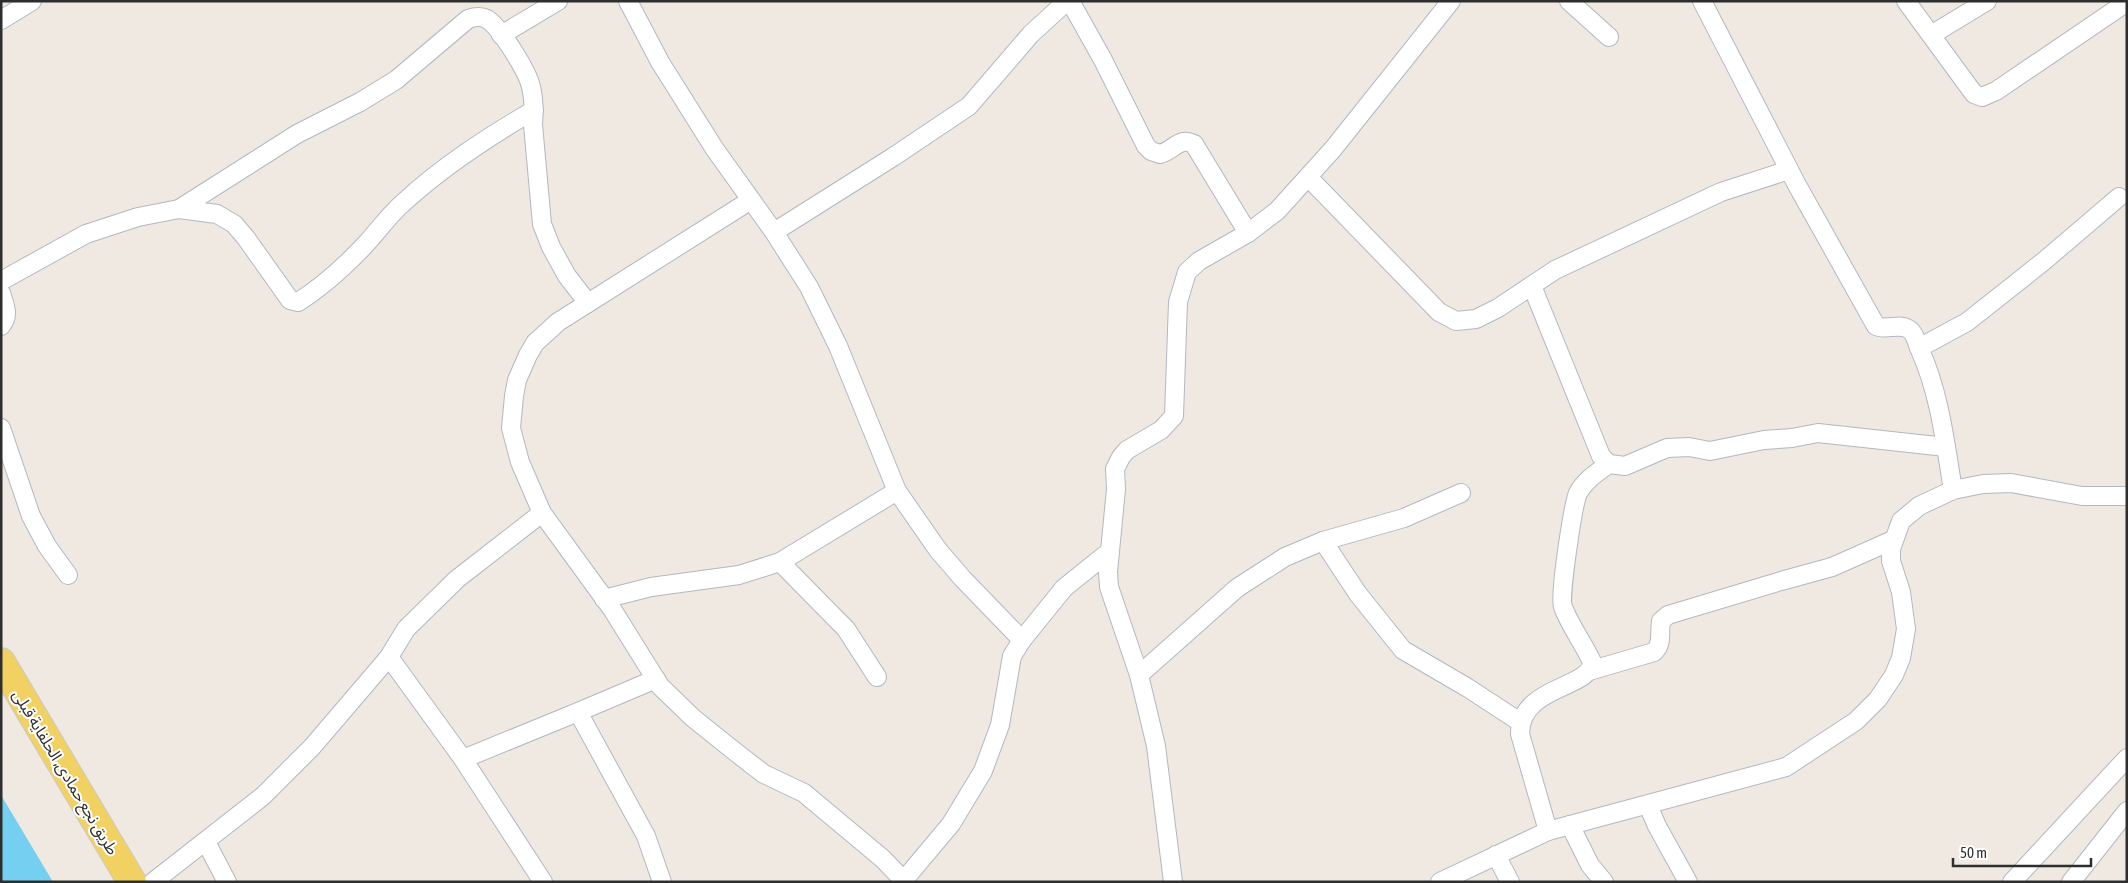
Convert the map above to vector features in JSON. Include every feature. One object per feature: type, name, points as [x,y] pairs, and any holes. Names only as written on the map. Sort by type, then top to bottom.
[{"type":"main road","name":"طريق نجع حمادى, الحلفاية قبلى","points":[[1,662],[132,882]]},
{"type":"street","points":[[1,20],[32,1]]},
{"type":"street","points":[[501,35],[534,8],[558,1]]},
{"type":"street","points":[[628,1],[664,70],[714,148],[774,232],[809,287],[838,346],[898,491],[938,550],[1022,640]]},
{"type":"street","points":[[774,232],[893,157],[969,106],[1030,34],[1069,1],[1103,60],[1146,146],[1151,151],[1160,154],[1181,142],[1186,141],[1194,144],[1248,233]]},
{"type":"street","points":[[1173,882],[1156,746],[1139,675],[1109,587],[1110,551],[1116,489],[1115,469],[1121,456],[1138,442],[1161,430],[1174,416],[1178,302],[1187,272],[1199,260],[1248,233],[1277,211],[1333,149],[1451,1]]},
{"type":"street","points":[[1569,1],[1609,37]]},
{"type":"street","points":[[1702,1],[1789,170],[1876,326],[1884,329],[1904,326],[1911,330],[1935,390],[1953,490]]},
{"type":"street","points":[[1906,1],[1974,94],[1982,97],[1996,91],[2127,2]]},
{"type":"street","points":[[1931,35],[1987,1]]},
{"type":"street","points":[[180,209],[297,134],[360,102],[396,80],[468,19],[476,17],[486,19],[501,35],[526,73],[531,86],[542,224],[551,247],[567,276],[588,303]]},
{"type":"street","points":[[1,282],[86,234],[138,217],[180,209],[217,214],[234,224],[290,300],[298,302],[316,291],[364,246],[402,203],[442,170],[485,139],[534,110]]},
{"type":"street","points":[[1308,177],[1439,312],[1456,321],[1476,319],[1498,308],[1556,270],[1721,192],[1789,170]]},
{"type":"street","points":[[1919,348],[1967,322],[2044,261],[2119,196]]},
{"type":"street","points":[[751,200],[558,322],[535,343],[518,380],[514,396],[511,428],[520,462],[542,513],[604,599],[656,679],[693,718],[764,774],[804,793],[883,859],[904,881],[951,824],[982,772],[1000,725],[1012,656],[1022,640],[1064,588],[1110,551]]},
{"type":"street","points":[[1532,286],[1601,456],[1609,464],[1625,466],[1667,448],[1677,447],[1710,451],[1764,440],[1792,438],[1818,433],[1946,447]]},
{"type":"street","points":[[1,293],[8,312],[1,326]]},
{"type":"street","points":[[1,428],[31,516],[47,546],[68,575]]},
{"type":"street","points":[[1589,671],[1592,662],[1563,606],[1562,590],[1570,531],[1578,494],[1594,474],[1609,464]]},
{"type":"street","points":[[1440,882],[1548,831],[1786,767],[1856,721],[1878,700],[1894,675],[1901,658],[1906,629],[1891,548],[1901,521],[1919,506],[1953,490],[1983,484],[2011,482],[2082,496],[2127,496]]},
{"type":"street","points":[[604,599],[651,587],[740,575],[780,562],[898,491]]},
{"type":"street","points":[[1139,675],[1237,588],[1254,575],[1285,557],[1323,541],[1404,518],[1461,493]]},
{"type":"street","points":[[153,882],[263,796],[312,747],[389,657],[406,629],[457,579],[542,513]]},
{"type":"street","points":[[1548,831],[1520,734],[1520,722],[1532,703],[1589,671],[1654,652],[1659,648],[1661,641],[1661,621],[1668,615],[1832,567],[1893,540]]},
{"type":"street","points":[[1323,541],[1358,594],[1400,648],[1520,722]]},
{"type":"street","points":[[780,562],[846,629],[876,677]]},
{"type":"street","points":[[389,657],[463,758],[543,882]]},
{"type":"street","points":[[463,758],[656,679]]},
{"type":"street","points":[[578,712],[646,836],[662,882]]},
{"type":"street","points":[[2012,882],[2127,758]]},
{"type":"street","points":[[1648,805],[1657,826],[1688,882]]},
{"type":"street","points":[[2071,882],[2127,811]]},
{"type":"street","points":[[1570,825],[1590,865],[1604,882]]},
{"type":"street","points":[[206,842],[227,882]]},
{"type":"street","points":[[1496,855],[1510,882]]},
{"type":"water","points":[[1,795],[53,882],[1,882]]}]
